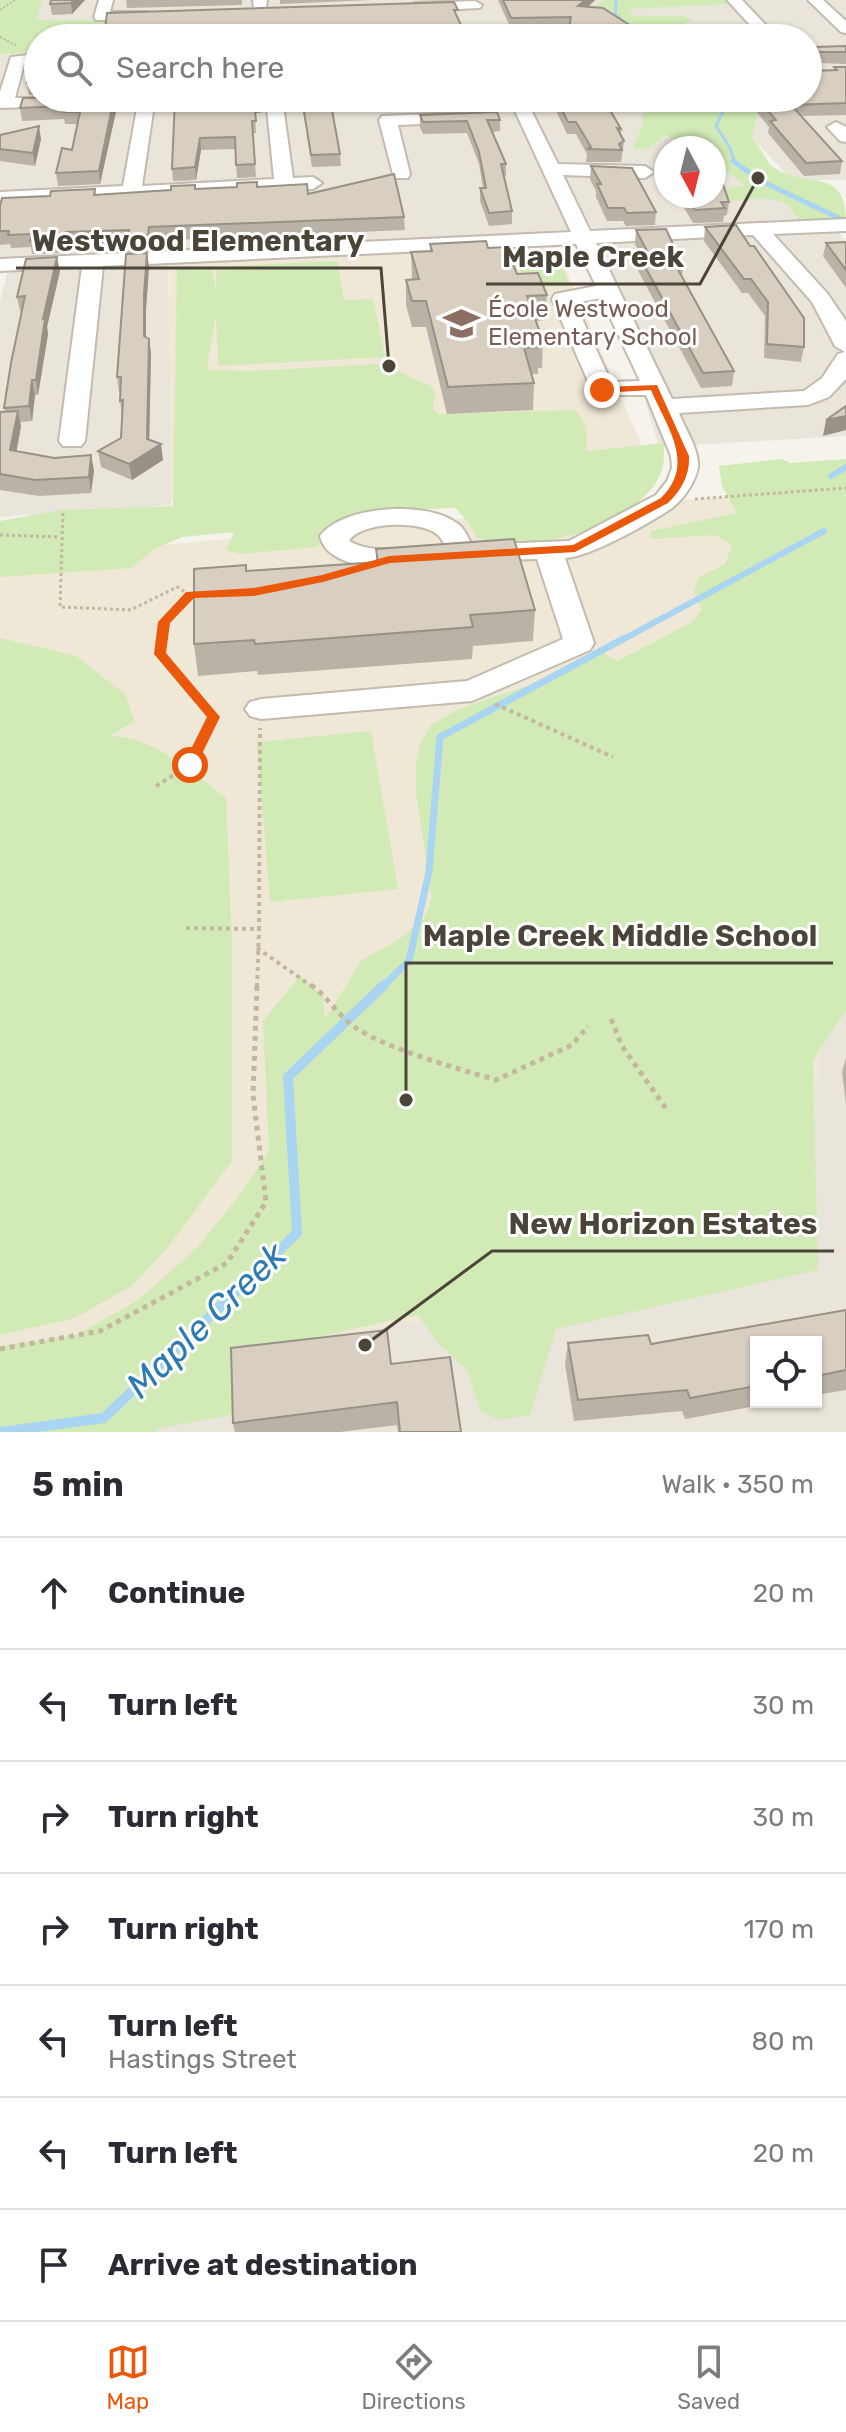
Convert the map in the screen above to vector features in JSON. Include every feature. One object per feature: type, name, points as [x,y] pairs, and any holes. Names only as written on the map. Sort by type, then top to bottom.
[{"type":"street","points":[[106,0],[101,17],[165,15]]},
{"type":"street","points":[[734,0],[757,24]]},
{"type":"street","points":[[815,0],[846,29]]},
{"type":"street","points":[[398,8],[482,23]]},
{"type":"street","points":[[24,60],[17,60],[2,103],[24,102]]},
{"type":"street","points":[[132,191],[145,112]]},
{"type":"street","points":[[276,112],[284,184]]},
{"type":"street","points":[[461,553],[575,549],[665,501],[680,482],[685,468],[684,456],[659,397],[550,170],[518,112]]},
{"type":"street","points":[[401,174],[388,120],[479,117]]},
{"type":"street","points":[[550,170],[645,172]]},
{"type":"street","points":[[0,198],[313,183]]},
{"type":"street","points":[[0,265],[846,225]]},
{"type":"street","points":[[758,229],[817,296],[846,346]]},
{"type":"street","points":[[72,441],[93,261]]},
{"type":"street","points":[[607,290],[563,299],[602,390],[659,397],[808,398],[836,377],[846,359]]},
{"type":"street","points":[[261,709],[472,691],[579,643],[548,550]]},
{"type":"path","points":[[0,10],[15,0]]},
{"type":"path","points":[[93,24],[101,17]]},
{"type":"path","points":[[665,501],[846,488]]},
{"type":"path","points":[[63,513],[60,607],[131,610],[177,587],[190,595],[206,594]]},
{"type":"path","points":[[0,535],[60,537]]},
{"type":"path","points":[[156,786],[190,765],[214,717],[160,654],[164,622],[190,595]]},
{"type":"path","points":[[484,699],[613,757]]},
{"type":"path","points":[[0,1349],[100,1331],[227,1263],[266,1202],[253,1095],[259,929],[261,709]]},
{"type":"path","points":[[186,928],[259,929]]},
{"type":"path","points":[[257,948],[328,997],[354,1027],[426,1059],[496,1080],[572,1045],[588,1026]]},
{"type":"path","points":[[611,1019],[622,1046],[667,1110]]},
{"type":"shaded area","points":[[42,0],[605,0],[626,24],[50,24],[35,20]]},
{"type":"shaded area","points":[[741,0],[846,0],[846,70],[822,69],[822,24],[764,24]]},
{"type":"shaded area","points":[[731,4],[750,24],[635,24],[621,9]]},
{"type":"shaded area","points":[[24,53],[24,112],[726,112],[716,134],[719,136],[654,136],[654,208],[726,208],[726,141],[811,199],[846,242],[846,436],[659,447],[594,228],[169,262],[171,505],[0,517],[0,302],[8,270],[0,268],[0,54]]},
{"type":"shaded area","points":[[846,74],[846,180],[792,180],[746,132],[752,112],[822,112],[822,89]]},
{"type":"shaded area","points":[[554,243],[652,469],[170,499],[170,262]]},
{"type":"shaded area","points":[[846,488],[846,924],[778,1276],[0,1377],[0,559]]},
{"type":"shaded area","points":[[846,924],[846,1432],[0,1432],[0,1377],[483,1313]]},
{"type":"green space","points":[[0,0],[42,0],[36,20],[107,20],[106,24],[24,24],[24,53],[0,54]]},
{"type":"green space","points":[[605,0],[726,0],[731,4],[629,9],[634,16],[685,16],[692,21],[684,24],[610,24],[589,10]]},
{"type":"green space","points":[[646,112],[757,112],[751,138],[768,161],[786,174],[832,186],[839,192],[844,204],[846,221],[801,223],[787,203],[763,198],[731,201],[726,198],[726,188],[746,186],[726,171],[726,136],[654,136],[654,144],[648,149],[633,148],[643,124],[642,116]]},
{"type":"green space","points":[[555,249],[570,286],[542,287],[524,280],[514,251]]},
{"type":"green space","points":[[337,261],[344,300],[373,299],[385,357],[218,366],[216,316],[207,365],[210,370],[383,364],[430,386],[435,392],[433,409],[438,414],[576,410],[586,427],[587,451],[664,443],[663,466],[658,479],[645,496],[626,511],[576,534],[549,540],[497,542],[476,537],[469,523],[455,508],[420,510],[361,520],[329,536],[317,547],[241,554],[226,550],[234,532],[182,537],[153,550],[131,568],[0,577],[0,521],[61,510],[173,506],[177,268],[211,266],[216,291],[216,267]]},
{"type":"green space","points":[[782,459],[790,463],[846,459],[846,1010],[813,1060],[818,1270],[556,1329],[530,1415],[499,1420],[481,1412],[467,1370],[437,1342],[418,1315],[256,1350],[246,1412],[157,1429],[157,1432],[0,1432],[0,1346],[77,1335],[138,1300],[197,1248],[242,1192],[269,1151],[263,1021],[300,976],[323,996],[325,1019],[362,960],[398,940],[424,919],[432,898],[416,793],[416,763],[421,742],[432,724],[461,708],[527,686],[602,652],[617,661],[691,623],[702,609],[694,592],[698,578],[725,564],[732,545],[715,535],[651,539],[651,531],[737,513],[722,486],[719,466]]},
{"type":"green space","points":[[0,638],[76,656],[126,695],[134,721],[110,736],[142,742],[157,749],[226,798],[232,944],[232,1161],[168,1247],[133,1285],[75,1318],[0,1335]]},
{"type":"green space","points":[[371,731],[398,889],[270,902],[257,742]]},
{"type":"building","points":[[51,0],[74,0],[71,3],[50,4]]},
{"type":"building","points":[[503,0],[585,0],[578,6],[603,8],[628,24],[570,24],[571,17],[511,18]]},
{"type":"building","points":[[454,2],[460,24],[106,24],[107,13]]},
{"type":"building","points":[[846,46],[846,52],[822,52],[822,47]]},
{"type":"building","points":[[834,67],[846,67],[846,103],[822,104],[822,71],[837,70]]},
{"type":"building","points":[[80,112],[111,112],[99,171],[56,173],[62,148],[72,150]]},
{"type":"building","points":[[174,112],[255,112],[256,121],[252,121],[255,164],[236,165],[235,137],[200,138],[195,167],[172,169]]},
{"type":"building","points":[[304,112],[332,112],[340,154],[311,155]]},
{"type":"building","points":[[497,112],[500,120],[487,120],[506,164],[501,164],[512,211],[489,213],[480,188],[486,188],[479,152],[467,121],[423,122],[420,115]]},
{"type":"building","points":[[563,112],[611,112],[621,129],[617,128],[624,141],[619,144],[622,150],[587,149],[591,147],[576,122],[568,122]]},
{"type":"building","points":[[769,112],[797,112],[842,161],[806,163],[770,121],[776,120]]},
{"type":"building","points":[[39,126],[33,153],[0,149],[0,135]]},
{"type":"building","points":[[591,166],[632,168],[656,212],[627,213],[624,208],[608,208],[597,184],[601,184]]},
{"type":"building","points":[[394,174],[404,217],[149,227],[148,235],[128,236],[129,230],[66,232],[60,239],[30,241],[32,234],[8,235],[9,231],[0,231],[2,198],[50,196],[51,191],[95,189],[94,195],[171,190],[171,186],[195,185],[195,189],[237,187],[237,183],[257,182],[257,187],[307,184],[308,194]]},
{"type":"building","points":[[736,225],[804,318],[804,347],[767,344],[768,302],[751,279],[744,279],[705,227]]},
{"type":"building","points":[[666,229],[683,266],[676,266],[734,371],[703,373],[637,252],[647,251],[636,230]]},
{"type":"building","points":[[486,241],[488,248],[506,247],[517,274],[538,273],[547,295],[527,296],[543,341],[537,342],[539,347],[524,348],[534,383],[448,387],[426,301],[412,301],[406,280],[419,279],[411,252],[432,251],[430,244]]},
{"type":"building","points":[[846,242],[846,270],[826,243]]},
{"type":"building","points":[[147,253],[144,336],[149,339],[147,439],[161,444],[129,464],[98,451],[121,438],[123,400],[120,401],[121,377],[117,377],[126,254]]},
{"type":"building","points":[[57,257],[29,406],[4,408],[25,296],[17,297],[26,259]]},
{"type":"building","points":[[846,406],[846,416],[826,420]]},
{"type":"building","points":[[18,411],[10,450],[54,458],[91,455],[89,477],[35,480],[0,474],[0,412]]},
{"type":"building","points":[[514,539],[535,610],[470,615],[473,627],[255,644],[254,640],[194,644],[194,569],[246,565],[246,571],[378,562],[376,549]]},
{"type":"building","points":[[846,1310],[846,1370],[822,1375],[822,1336],[750,1336],[750,1387],[690,1398],[687,1390],[578,1400],[568,1343],[648,1335],[651,1344]]},
{"type":"building","points":[[387,1330],[391,1364],[450,1357],[461,1432],[400,1432],[397,1402],[233,1423],[231,1348]]},
{"type":"waterway","name":"Maple Creek","points":[[616,0],[615,15],[627,24]]},
{"type":"waterway","name":"Maple Creek","points":[[722,112],[716,126],[735,162]]},
{"type":"waterway","name":"Maple Creek","points":[[735,162],[761,181],[839,218]]},
{"type":"waterway","name":"Maple Creek","points":[[831,476],[846,467]]},
{"type":"waterway","name":"Maple Creek","points":[[620,641],[824,531]]},
{"type":"waterway","name":"Maple Creek","points":[[382,987],[409,961],[429,872],[440,737],[623,639]]},
{"type":"waterway","name":"Maple Creek","points":[[0,1432],[104,1418],[297,1233],[288,1077],[384,985]]},
{"type":"place","name":"Maple Creek","points":[[758,178]]},
{"type":"place","name":"École Westwood Elementary School","points":[[462,323]]},
{"type":"place","name":"Westwood Elementary","points":[[389,366]]},
{"type":"place","name":"Maple Creek Middle School","points":[[406,1100]]},
{"type":"place","name":"New Horizon Estates","points":[[365,1345]]},
{"type":"route","points":[[190,765],[214,717],[160,654],[164,622],[190,595],[254,592],[323,578],[389,559],[575,549],[665,501],[680,482],[685,468],[678,439],[654,387],[602,390]]}]
